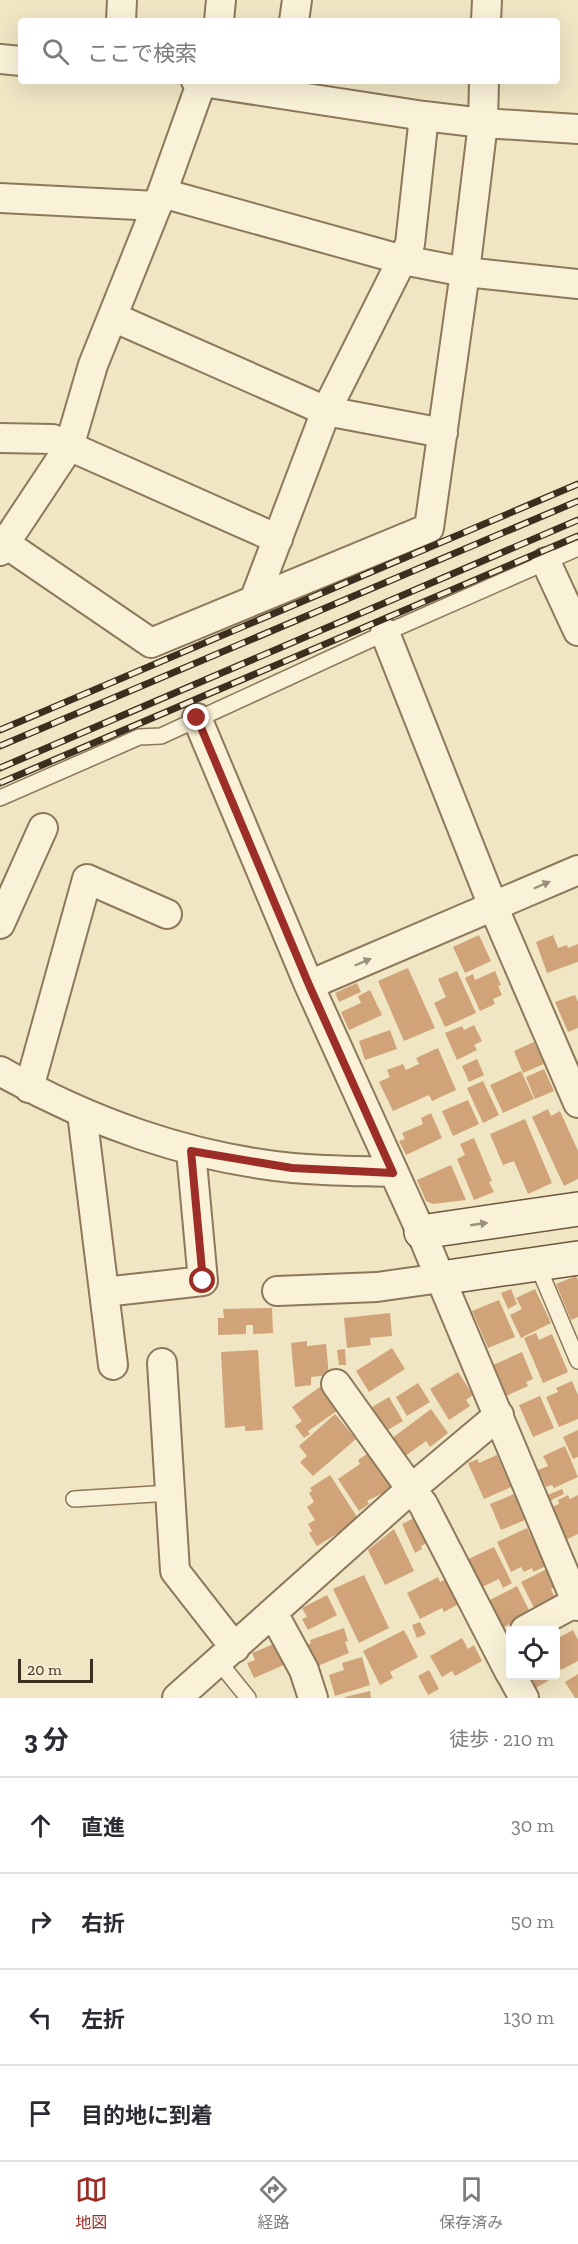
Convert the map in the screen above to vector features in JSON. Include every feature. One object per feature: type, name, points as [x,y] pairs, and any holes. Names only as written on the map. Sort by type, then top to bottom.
[{"type":"street","points":[[121,18],[123,0]]},
{"type":"street","points":[[219,18],[221,0]]},
{"type":"street","points":[[294,18],[297,0]]},
{"type":"street","points":[[486,18],[487,0]]},
{"type":"street","points":[[0,58],[18,61]]},
{"type":"street","points":[[201,84],[160,200],[93,365],[69,447],[2,547],[151,643],[255,598],[429,528],[465,272],[483,123],[484,84]]},
{"type":"street","points":[[237,84],[284,88],[424,116],[483,123],[578,129]]},
{"type":"street","points":[[255,598],[326,411],[410,244],[424,116]]},
{"type":"street","points":[[0,198],[160,200],[403,260],[465,272],[578,284]]},
{"type":"street","points":[[113,317],[326,411],[443,433]]},
{"type":"street","points":[[0,438],[53,439],[278,539]]},
{"type":"street","points":[[546,562],[578,631]]},
{"type":"street","points":[[385,633],[492,906],[569,1056],[578,1102]]},
{"type":"street","points":[[197,718],[309,985],[441,1278],[577,1603],[533,1626]]},
{"type":"street","points":[[0,924],[43,828]]},
{"type":"street","points":[[309,985],[578,870]]},
{"type":"street","points":[[29,1088],[87,879],[167,914]]},
{"type":"street","points":[[0,1071],[29,1088],[82,1113],[191,1151],[292,1168],[393,1173]]},
{"type":"street","points":[[82,1113],[113,1365]]},
{"type":"street","points":[[104,1292],[203,1281],[191,1151]]},
{"type":"street","points":[[421,1232],[578,1209]]},
{"type":"street","points":[[277,1291],[377,1287],[578,1258]]},
{"type":"street","points":[[162,1363],[175,1571],[227,1655]]},
{"type":"street","points":[[336,1384],[423,1504],[503,1642]]},
{"type":"street","points":[[177,1698],[411,1489],[499,1415]]},
{"type":"street","points":[[273,1613],[304,1670],[312,1698]]},
{"type":"street","points":[[501,1698],[509,1680]]},
{"type":"street","points":[[514,1680],[524,1698]]},
{"type":"lane","points":[[0,798],[139,737],[161,736],[385,633],[578,548]]},
{"type":"lane","points":[[537,1264],[578,1361]]},
{"type":"lane","points":[[74,1499],[170,1492]]},
{"type":"lane","points":[[227,1655],[248,1698]]},
{"type":"building","points":[[479,935],[491,961],[465,973],[453,947]]},
{"type":"building","points":[[553,935],[558,948],[567,945],[568,948],[578,944],[578,962],[547,973],[536,942]]},
{"type":"building","points":[[408,968],[435,1028],[404,1041],[378,981]]},
{"type":"building","points":[[457,971],[476,1013],[445,1027],[434,1003],[446,997],[438,979]]},
{"type":"building","points":[[495,971],[501,985],[498,986],[502,995],[493,999],[495,1004],[480,1011],[465,978],[473,974],[475,980]]},
{"type":"building","points":[[357,983],[361,992],[339,1002],[335,993]]},
{"type":"building","points":[[370,990],[382,1015],[349,1030],[341,1012],[361,1003],[358,996]]},
{"type":"building","points":[[575,995],[578,1002],[578,1028],[568,1032],[555,1002]]},
{"type":"building","points":[[474,1025],[482,1041],[474,1045],[477,1050],[457,1060],[445,1033],[462,1026],[464,1030]]},
{"type":"building","points":[[390,1030],[397,1049],[365,1060],[359,1041]]},
{"type":"building","points":[[534,1042],[544,1064],[523,1073],[514,1051]]},
{"type":"building","points":[[438,1048],[456,1090],[432,1101],[429,1095],[393,1111],[379,1082],[390,1077],[387,1070],[403,1064],[406,1070],[419,1064],[416,1058]]},
{"type":"building","points":[[477,1059],[484,1075],[469,1082],[462,1066]]},
{"type":"building","points":[[544,1069],[554,1091],[535,1099],[526,1077]]},
{"type":"building","points":[[521,1071],[534,1099],[503,1113],[490,1085]]},
{"type":"building","points":[[483,1081],[499,1115],[483,1123],[467,1088]]},
{"type":"building","points":[[468,1100],[479,1124],[453,1136],[442,1111]]},
{"type":"building","points":[[548,1109],[551,1116],[560,1111],[578,1151],[578,1179],[564,1186],[532,1117]]},
{"type":"building","points":[[431,1113],[442,1138],[406,1155],[399,1141],[405,1139],[402,1133],[423,1124],[421,1118]]},
{"type":"building","points":[[525,1119],[552,1183],[528,1194],[514,1161],[503,1165],[490,1134]]},
{"type":"building","points":[[474,1138],[492,1181],[489,1182],[494,1192],[474,1200],[457,1159],[465,1155],[460,1144]]},
{"type":"building","points":[[451,1165],[466,1200],[433,1204],[426,1201],[417,1180]]},
{"type":"building","points":[[576,1276],[578,1280],[578,1317],[571,1320],[556,1284]]},
{"type":"building","points":[[511,1289],[517,1304],[508,1309],[501,1293]]},
{"type":"building","points":[[535,1289],[551,1323],[521,1338],[510,1315],[522,1309],[516,1298]]},
{"type":"building","points":[[499,1300],[515,1337],[488,1348],[472,1311]]},
{"type":"building","points":[[272,1308],[273,1333],[253,1334],[253,1325],[246,1325],[246,1334],[218,1335],[218,1318],[224,1318],[223,1309]]},
{"type":"building","points":[[390,1313],[392,1336],[370,1338],[371,1345],[347,1348],[344,1318]]},
{"type":"building","points":[[536,1333],[539,1340],[552,1334],[568,1372],[543,1383],[524,1338]]},
{"type":"building","points":[[307,1341],[307,1346],[326,1344],[329,1375],[311,1377],[311,1385],[295,1387],[291,1343]]},
{"type":"building","points":[[392,1348],[405,1369],[369,1392],[356,1371]]},
{"type":"building","points":[[345,1349],[346,1365],[339,1365],[337,1350]]},
{"type":"building","points":[[258,1350],[263,1430],[245,1431],[245,1426],[225,1428],[221,1352]]},
{"type":"building","points":[[522,1352],[533,1379],[526,1382],[528,1386],[506,1396],[493,1365]]},
{"type":"building","points":[[458,1372],[473,1395],[466,1400],[470,1406],[449,1420],[430,1389]]},
{"type":"building","points":[[572,1381],[578,1395],[578,1419],[559,1427],[546,1397],[558,1392],[556,1388]]},
{"type":"building","points":[[418,1383],[430,1402],[407,1416],[396,1397]]},
{"type":"building","points":[[324,1384],[341,1408],[308,1431],[310,1434],[304,1438],[295,1426],[302,1421],[292,1407]]},
{"type":"building","points":[[540,1396],[554,1428],[533,1437],[519,1405]]},
{"type":"building","points":[[389,1397],[403,1421],[381,1434],[367,1410]]},
{"type":"building","points":[[431,1409],[448,1433],[430,1447],[426,1441],[404,1457],[391,1439]]},
{"type":"building","points":[[335,1414],[356,1439],[313,1476],[300,1462],[307,1456],[299,1446]]},
{"type":"building","points":[[578,1430],[578,1457],[573,1459],[563,1437]]},
{"type":"building","points":[[565,1446],[578,1477],[554,1488],[552,1485],[546,1487],[538,1470],[548,1466],[543,1456]]},
{"type":"building","points":[[370,1452],[393,1488],[367,1501],[369,1504],[359,1511],[338,1479],[360,1464],[358,1460]]},
{"type":"building","points":[[497,1455],[511,1487],[484,1499],[468,1463],[478,1459],[479,1463]]},
{"type":"building","points":[[330,1475],[359,1520],[317,1546],[309,1533],[312,1531],[308,1524],[315,1520],[307,1507],[314,1502],[309,1493],[312,1491],[310,1488]]},
{"type":"building","points":[[562,1489],[564,1494],[547,1502],[545,1496]]},
{"type":"building","points":[[514,1494],[525,1520],[501,1530],[490,1504]]},
{"type":"building","points":[[568,1495],[570,1499],[578,1495],[578,1534],[564,1541],[550,1508],[559,1504],[558,1500]]},
{"type":"building","points":[[418,1516],[430,1541],[415,1553],[402,1524]]},
{"type":"building","points":[[527,1528],[546,1566],[533,1572],[532,1568],[524,1572],[521,1567],[511,1572],[497,1542]]},
{"type":"building","points":[[394,1529],[414,1571],[385,1585],[368,1550]]},
{"type":"building","points":[[494,1547],[512,1583],[503,1588],[499,1579],[480,1588],[466,1560]]},
{"type":"building","points":[[547,1569],[555,1587],[551,1589],[556,1600],[535,1610],[521,1582]]},
{"type":"building","points":[[364,1575],[389,1628],[359,1643],[333,1589]]},
{"type":"building","points":[[438,1577],[440,1582],[450,1577],[462,1602],[444,1612],[442,1608],[420,1619],[407,1593]]},
{"type":"building","points":[[517,1586],[531,1614],[504,1627],[490,1600]]},
{"type":"building","points":[[327,1595],[337,1615],[308,1630],[302,1619],[307,1617],[302,1608]]},
{"type":"building","points":[[420,1622],[426,1634],[417,1638],[412,1625]]},
{"type":"building","points":[[344,1628],[349,1653],[315,1667],[307,1645],[311,1643],[310,1640]]},
{"type":"building","points":[[404,1630],[418,1657],[390,1672],[393,1678],[380,1685],[363,1651]]},
{"type":"building","points":[[573,1630],[578,1640],[578,1661],[561,1670],[560,1668],[560,1637]]},
{"type":"building","points":[[462,1638],[468,1649],[474,1645],[482,1661],[455,1676],[452,1671],[442,1677],[430,1656]]},
{"type":"building","points":[[276,1643],[286,1664],[254,1678],[247,1663],[255,1660],[252,1653]]},
{"type":"building","points":[[362,1657],[370,1685],[335,1696],[329,1675],[344,1670],[342,1663]]},
{"type":"building","points":[[429,1670],[439,1689],[428,1695],[418,1676]]},
{"type":"building","points":[[578,1674],[578,1698],[575,1698],[565,1682]]},
{"type":"building","points":[[525,1680],[549,1680],[531,1691]]},
{"type":"building","points":[[370,1691],[371,1698],[345,1698],[345,1697]]},
{"type":"railway","points":[[0,730],[578,484]]},
{"type":"railway","points":[[0,746],[578,501]]},
{"type":"railway","points":[[0,768],[578,520]]},
{"type":"railway","points":[[0,783],[578,536]]},
{"type":"route","points":[[197,718],[309,985],[393,1173],[292,1168],[191,1151],[203,1281]]}]
